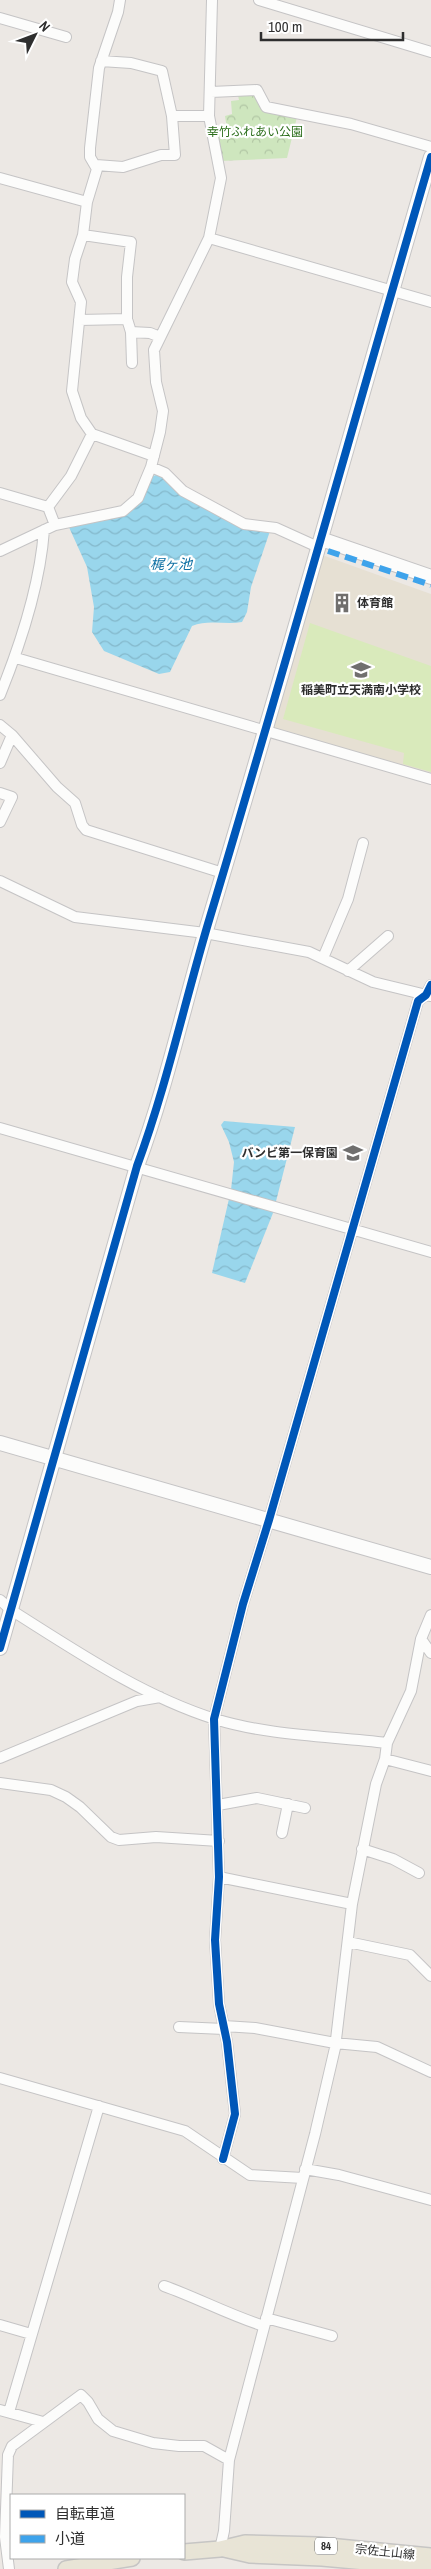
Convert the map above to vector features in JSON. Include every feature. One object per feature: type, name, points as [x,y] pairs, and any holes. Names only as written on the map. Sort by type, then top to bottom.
[{"type":"main road","name":"宗佐土山線","points":[[185,2552],[246,2543],[318,2545],[431,2556]]},
{"type":"main road","name":"宗佐土山線","points":[[220,2548],[250,2555],[322,2558],[431,2568]]},
{"type":"main road","points":[[66,2569],[126,2559]]},
{"type":"street","points":[[101,61],[131,64],[162,72],[172,116],[175,154],[161,155],[123,167],[96,165],[90,157],[101,61],[118,12],[120,0]]},
{"type":"street","points":[[0,551],[55,525],[123,511],[138,498],[151,467],[162,411],[156,382],[154,350],[209,238],[221,178],[209,116],[212,0]]},
{"type":"street","points":[[259,0],[431,52]]},
{"type":"street","points":[[0,18],[66,37]]},
{"type":"street","points":[[211,92],[257,90],[266,107],[351,124],[431,147]]},
{"type":"street","points":[[172,116],[209,116]]},
{"type":"street","points":[[0,1648],[137,1166],[149,1133],[205,933],[266,730],[431,156]]},
{"type":"street","points":[[96,165],[87,202],[83,235],[75,259],[72,282],[81,302],[72,391],[81,418],[92,434],[154,456]]},
{"type":"street","points":[[0,178],[87,202]]},
{"type":"street","points":[[83,235],[132,242],[127,277],[127,319],[131,332],[132,363]]},
{"type":"street","points":[[209,238],[431,302]]},
{"type":"street","points":[[79,320],[127,319]]},
{"type":"street","points":[[131,332],[150,333],[160,337]]},
{"type":"street","points":[[48,506],[70,476],[92,434]]},
{"type":"street","points":[[151,467],[165,474],[182,491],[244,524],[276,528],[431,577]]},
{"type":"street","points":[[0,493],[48,506]]},
{"type":"street","points":[[48,506],[55,525]]},
{"type":"street","points":[[0,695],[2,683],[16,658],[42,556],[44,530]]},
{"type":"street","points":[[16,658],[431,779]]},
{"type":"street","points":[[0,725],[12,735],[57,787],[75,803],[82,825],[86,830],[223,873]]},
{"type":"street","points":[[0,763],[12,735]]},
{"type":"street","points":[[0,792],[12,797],[0,822]]},
{"type":"street","points":[[322,958],[348,899],[363,843]]},
{"type":"street","points":[[0,881],[75,916],[205,933],[309,952],[373,982],[428,996]]},
{"type":"street","points":[[348,971],[388,936]]},
{"type":"street","points":[[223,2159],[235,2114],[219,2004],[215,1940],[219,1840],[214,1719],[243,1604],[269,1520],[418,1001],[428,996],[431,985]]},
{"type":"street","points":[[0,1128],[431,1252]]},
{"type":"street","points":[[0,1442],[431,1567]]},
{"type":"street","points":[[0,1600],[12,1610],[105,1668],[160,1697],[214,1719],[254,1728],[388,1743]]},
{"type":"street","points":[[220,2548],[224,2531],[229,2460],[304,2173],[335,2043],[352,1904],[376,1784],[385,1759],[388,1743],[410,1692],[420,1639],[431,1616]]},
{"type":"street","points":[[420,1639],[431,1653]]},
{"type":"street","points":[[0,1758],[137,1701],[160,1697]]},
{"type":"street","points":[[385,1759],[431,1771]]},
{"type":"street","points":[[0,1782],[51,1790],[66,1797],[80,1807],[104,1832],[119,1840],[156,1837],[219,1840]]},
{"type":"street","points":[[218,1805],[256,1798],[305,1808]]},
{"type":"street","points":[[282,1833],[288,1804]]},
{"type":"street","points":[[362,1849],[393,1859],[419,1873]]},
{"type":"street","points":[[219,1877],[352,1904]]},
{"type":"street","points":[[348,1942],[410,1956],[431,1976]]},
{"type":"street","points":[[179,2027],[256,2028],[335,2043],[377,2047],[431,2072]]},
{"type":"street","points":[[0,2078],[184,2131],[223,2159],[250,2174],[304,2173],[340,2175],[431,2200]]},
{"type":"street","points":[[44,2422],[4,2411],[31,2334],[99,2106]]},
{"type":"street","points":[[164,2286],[188,2294],[239,2318],[332,2336]]},
{"type":"street","points":[[0,2325],[31,2334]]},
{"type":"street","points":[[9,2569],[3,2513],[8,2455],[12,2446],[81,2395],[88,2402],[98,2419],[113,2431],[153,2443],[204,2446],[229,2460]]},
{"type":"shaded area","name":"稲美町立天満南小学校","points":[[325,556],[431,594],[431,775],[274,728],[322,557]]},
{"type":"green space","name":"幸竹ふれあい公園","points":[[237,91],[259,92],[267,107],[298,113],[287,158],[220,161],[213,134],[227,129],[225,116],[232,114],[231,101],[239,100]]},
{"type":"green space","points":[[310,623],[431,666],[431,772],[403,764],[404,753],[283,719]]},
{"type":"water","name":"梶ヶ池","points":[[159,474],[178,491],[270,531],[251,587],[247,612],[242,622],[210,622],[192,626],[170,672],[159,674],[104,651],[92,632],[94,607],[87,567],[68,525],[127,515],[140,502],[153,476]]},
{"type":"water","points":[[224,1121],[295,1127],[273,1213],[245,1283],[212,1273],[231,1190],[234,1162],[229,1142],[221,1125]]},
{"type":"marked path","points":[[328,551],[431,585]]},
{"type":"cycle path","points":[[0,1648],[137,1166],[167,1074],[201,948],[431,157]]},
{"type":"cycle path","points":[[223,2159],[235,2114],[227,2042],[219,2004],[215,1940],[219,1877],[214,1719],[243,1604],[269,1520],[418,1001],[426,995],[431,985]]},
{"type":"place","name":"体育館","points":[[342,603]]},
{"type":"place","name":"稲美町立天満南小学校","points":[[361,670]]},
{"type":"place","name":"バンビ第一保育園","points":[[353,1153]]}]
